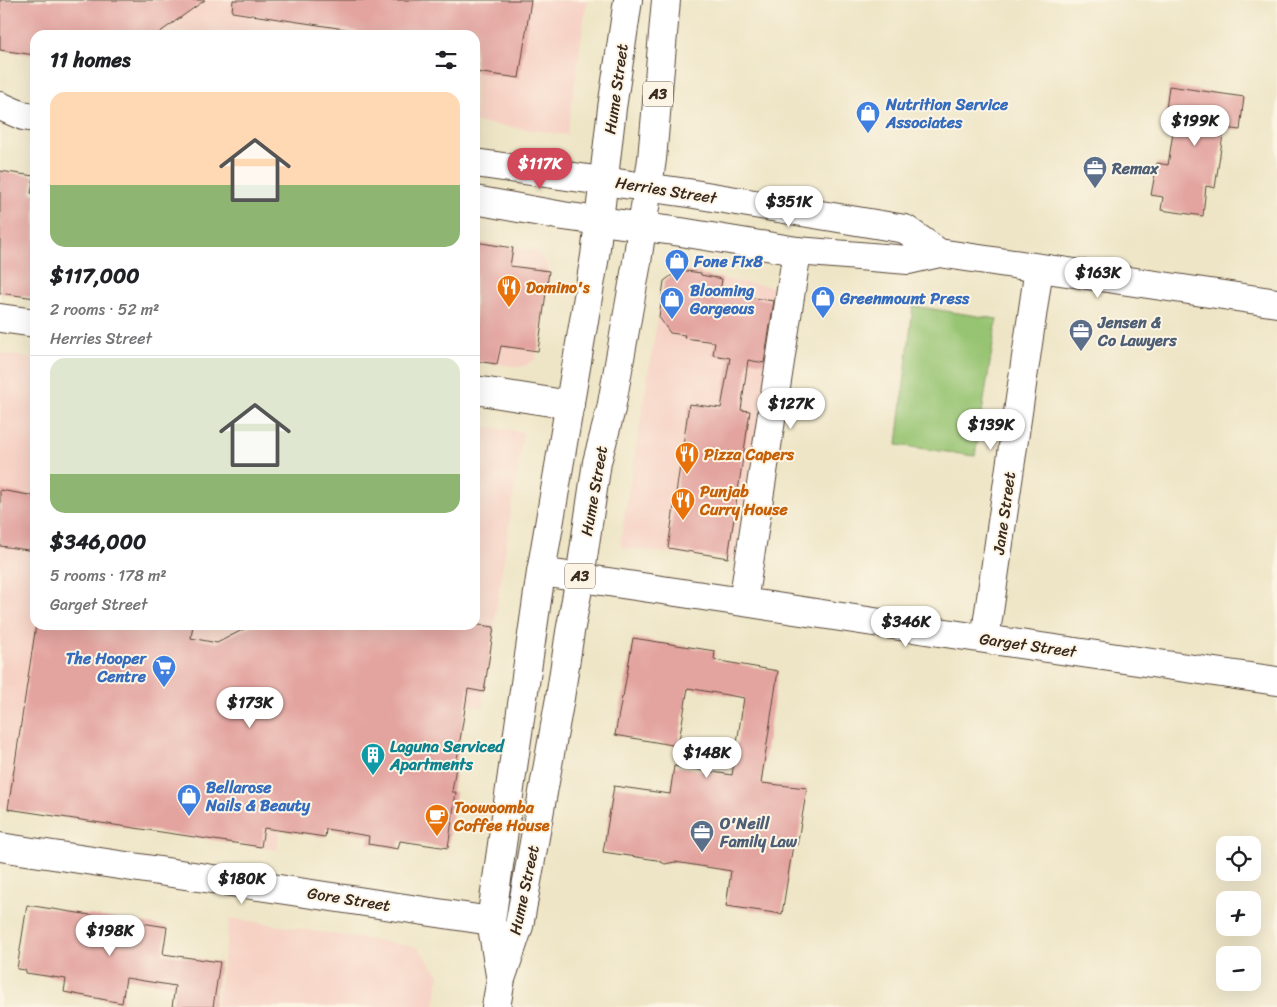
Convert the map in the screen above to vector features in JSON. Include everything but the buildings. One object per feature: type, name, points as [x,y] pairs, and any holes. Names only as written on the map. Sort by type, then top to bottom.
[{"type":"main road","name":"Hume Street","points":[[500,979],[490,921],[541,572],[595,256],[612,108],[628,0]]},
{"type":"main road","name":"Hume Street","points":[[496,1007],[500,979],[519,926],[580,578],[597,462],[611,409],[637,262],[649,187],[666,0]]},
{"type":"main road","name":"Herries Street","points":[[480,164],[649,187],[904,229],[939,253]]},
{"type":"main road","name":"Herries Street","points":[[480,201],[797,251],[908,260],[939,253],[1273,303]]},
{"type":"main road","points":[[743,602],[797,251]]},
{"type":"main road","name":"Jane Street","points":[[985,639],[1040,268]]},
{"type":"main road","points":[[0,318],[30,322]]},
{"type":"main road","points":[[480,391],[570,405]]},
{"type":"main road","name":"Garget Street","points":[[541,572],[1277,681]]},
{"type":"main road","name":"Gore Street","points":[[0,846],[490,921]]},
{"type":"shaded area","points":[[0,0],[587,0],[567,135],[480,123],[480,30],[30,30],[30,54],[0,50]]},
{"type":"shaded area","name":"Domino's","points":[[480,243],[537,251],[549,268],[536,359],[522,367],[480,362]]},
{"type":"shaded area","points":[[680,273],[782,288],[734,560],[624,548],[620,544],[663,285]]},
{"type":"shaded area","name":"The Hooper Centre","points":[[0,353],[30,358],[30,630],[480,630],[480,426],[523,432],[482,707],[303,680],[277,850],[0,808]]},
{"type":"shaded area","points":[[230,918],[417,947],[439,975],[434,1007],[216,1007]]},
{"type":"green space","points":[[913,306],[997,319],[975,456],[897,445]]},
{"type":"place","name":"Nutrition Service Associates","points":[[868,134]]},
{"type":"place","name":"Remax","points":[[1095,189]]},
{"type":"place","name":"Fone Fix8","points":[[677,282]]},
{"type":"place","name":"Domino's","points":[[509,308]]},
{"type":"place","name":"Greenmount Press","points":[[823,319]]},
{"type":"place","name":"Blooming Gorgeous","points":[[672,320]]},
{"type":"place","name":"Jensen & Co Lawyers","points":[[1081,352]]},
{"type":"place","name":"Pizza Capers","points":[[687,475]]},
{"type":"place","name":"Punjab Curry House","points":[[683,521]]},
{"type":"place","name":"The Hooper Centre","points":[[164,688]]},
{"type":"place","name":"Laguna Serviced Apartments","points":[[373,776]]},
{"type":"place","name":"Bellarose Nails & Beauty","points":[[189,817]]},
{"type":"place","name":"Toowoomba Coffee House","points":[[437,837]]},
{"type":"place","name":"O'Neill Family Law","points":[[702,853]]}]
